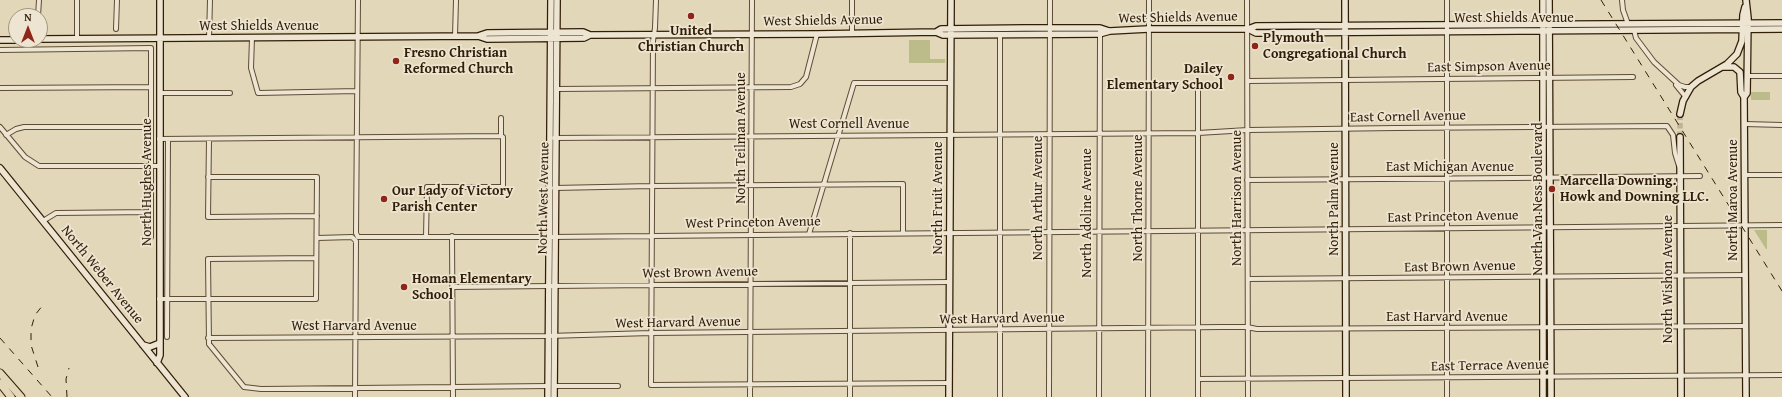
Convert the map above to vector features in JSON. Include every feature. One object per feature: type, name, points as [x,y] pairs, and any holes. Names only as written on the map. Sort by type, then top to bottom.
[{"type":"highway","points":[[0,373],[21,397]]},
{"type":"highway","points":[[0,383],[11,397]]},
{"type":"main road","name":"North Hughes Avenue","points":[[157,363],[160,355],[160,0]]},
{"type":"main road","name":"North West Avenue","points":[[548,397],[551,386],[553,237],[551,0]]},
{"type":"main road","name":"North West Avenue","points":[[553,138],[558,35],[558,0]]},
{"type":"main road","name":"North Fruit Avenue","points":[[949,397],[951,0]]},
{"type":"main road","name":"North Palm Avenue","points":[[1345,0],[1347,229],[1346,397]]},
{"type":"main road","name":"North Van Ness Boulevard","points":[[1543,0],[1543,397]]},
{"type":"main road","name":"North Van Ness Boulevard","points":[[1550,0],[1549,177],[1551,397]]},
{"type":"main road","name":"North Maroa Avenue","points":[[1746,2],[1745,26],[1748,76],[1747,92],[1744,97],[1746,397]]},
{"type":"main road","name":"West Shields Avenue","points":[[48,39],[478,36],[487,33],[558,35],[584,38],[590,35],[936,32],[941,29],[951,32],[1000,35],[1049,31],[1110,31],[1148,29],[1248,29],[1256,33],[1345,29],[1543,27],[1634,30],[1745,26],[1782,22]]},
{"type":"main road","name":"West Shields Avenue","points":[[1550,27],[1628,24],[1782,28]]},
{"type":"main road","points":[[1680,114],[1685,96],[1691,87],[1698,81],[1724,67],[1734,59],[1739,51],[1745,26]]},
{"type":"main road","name":"West Shields Avenue","points":[[951,32],[1025,28],[1049,31]]},
{"type":"main road","points":[[1000,35],[1003,32],[1019,31],[1025,28]]},
{"type":"main road","points":[[1724,67],[1734,67],[1740,72],[1741,92],[1744,97]]},
{"type":"main road","name":"North Wishon Avenue","points":[[1680,137],[1681,397]]},
{"type":"main road","name":"North Weber Avenue","points":[[0,168],[185,397]]},
{"type":"main road","points":[[143,345],[150,347],[160,343]]},
{"type":"main road","name":"North West Avenue","points":[[551,386],[554,397]]},
{"type":"street","points":[[76,39],[77,0]]},
{"type":"street","points":[[116,29],[117,0]]},
{"type":"street","points":[[209,38],[210,0]]},
{"type":"street","points":[[355,397],[358,0]]},
{"type":"street","points":[[455,36],[456,0]]},
{"type":"street","points":[[656,0],[653,88],[651,385],[949,383]]},
{"type":"street","name":"North Teilman Avenue","points":[[750,397],[752,0]]},
{"type":"street","points":[[852,0],[852,33]]},
{"type":"street","name":"North Arthur Avenue","points":[[1049,397],[1050,0]]},
{"type":"street","name":"North Thorne Avenue","points":[[1148,397],[1149,0]]},
{"type":"street","name":"North Harrison Avenue","points":[[1247,0],[1248,397]]},
{"type":"street","points":[[1447,0],[1447,397]]},
{"type":"street","points":[[1622,0],[1623,10],[1628,24]]},
{"type":"street","points":[[1634,30],[1636,38],[1646,53],[1685,96]]},
{"type":"street","name":"North Adoline Avenue","points":[[1099,397],[1098,134],[1100,31]]},
{"type":"street","points":[[556,89],[792,87],[800,84],[806,77],[818,34]]},
{"type":"street","points":[[1000,35],[1000,397]]},
{"type":"street","points":[[252,38],[251,68],[258,93],[357,91]]},
{"type":"street","name":"North Hughes Avenue","points":[[0,50],[151,48],[151,237]]},
{"type":"street","name":"East Simpson Avenue","points":[[1248,81],[1346,81],[1633,76]]},
{"type":"street","points":[[1748,76],[1782,76]]},
{"type":"street","points":[[1672,80],[1682,86],[1691,87]]},
{"type":"street","points":[[809,234],[825,185],[854,82],[950,83]]},
{"type":"street","points":[[1198,86],[1198,397]]},
{"type":"street","points":[[0,88],[151,87]]},
{"type":"street","points":[[160,93],[230,93]]},
{"type":"street","points":[[426,237],[427,187],[503,187],[503,137],[501,136],[501,118]]},
{"type":"street","points":[[1745,124],[1782,125]]},
{"type":"street","points":[[6,135],[16,129],[24,127],[151,126]]},
{"type":"street","name":"East Cornell Avenue","points":[[1149,133],[1198,133],[1248,130],[1667,126],[1673,135],[1675,153],[1680,173]]},
{"type":"street","points":[[0,127],[24,157],[33,164],[46,166],[160,166]]},
{"type":"street","name":"West Cornell Avenue","points":[[553,138],[1149,133]]},
{"type":"street","points":[[159,139],[501,136]]},
{"type":"street","points":[[167,337],[168,139]]},
{"type":"street","points":[[209,139],[208,217],[317,216]]},
{"type":"street","name":"East Michigan Avenue","points":[[1247,180],[1346,178],[1543,178],[1680,173],[1700,176]]},
{"type":"street","points":[[1745,175],[1782,175]]},
{"type":"street","points":[[159,299],[316,299],[317,177],[208,177]]},
{"type":"street","points":[[553,188],[903,184],[903,233]]},
{"type":"street","points":[[43,220],[56,212],[151,212]]},
{"type":"street","name":"East Princeton Avenue","points":[[1149,230],[1782,225]]},
{"type":"street","name":"West Princeton Avenue","points":[[317,238],[452,236],[553,237],[1149,230]]},
{"type":"street","points":[[850,233],[850,397]]},
{"type":"street","points":[[452,236],[453,397]]},
{"type":"street","points":[[316,258],[208,259],[208,338],[211,348],[244,387],[261,389],[453,386],[618,386]]},
{"type":"street","name":"East Brown Avenue","points":[[1248,279],[1746,275]]},
{"type":"street","name":"West Brown Avenue","points":[[452,287],[949,282]]},
{"type":"street","name":"East Harvard Avenue","points":[[1148,328],[1247,327],[1257,329],[1746,326]]},
{"type":"street","name":"West Harvard Avenue","points":[[208,338],[551,336],[651,333],[1148,328]]},
{"type":"street","name":"East Terrace Avenue","points":[[1198,379],[1782,375]]},
{"type":"green space","points":[[909,40],[930,40],[930,59],[945,59],[945,63],[909,63]]},
{"type":"green space","points":[[1751,92],[1770,92],[1770,100],[1751,100]]},
{"type":"green space","points":[[1754,230],[1767,230],[1767,249],[1766,249]]},
{"type":"tunnel","points":[[1680,114],[1680,137]]},
{"type":"railway","points":[[1601,0],[1782,291]]},
{"type":"railway","points":[[38,367],[31,345],[31,329],[35,315],[43,305]]},
{"type":"railway","points":[[0,338],[52,397]]},
{"type":"railway","points":[[67,397],[66,379],[69,368]]},
{"type":"place","name":"United Christian Church","points":[[691,16]]},
{"type":"place","name":"Plymouth Congregational Church","points":[[1255,46]]},
{"type":"place","name":"Fresno Christian Reformed Church","points":[[396,61]]},
{"type":"place","name":"Dailey Elementary School","points":[[1231,77]]},
{"type":"place","name":"Marcella Downing. Howk and Downing LLC.","points":[[1552,189]]},
{"type":"place","name":"Our Lady of Victory Parish Center","points":[[384,199]]},
{"type":"place","name":"Homan Elementary School","points":[[404,287]]}]
